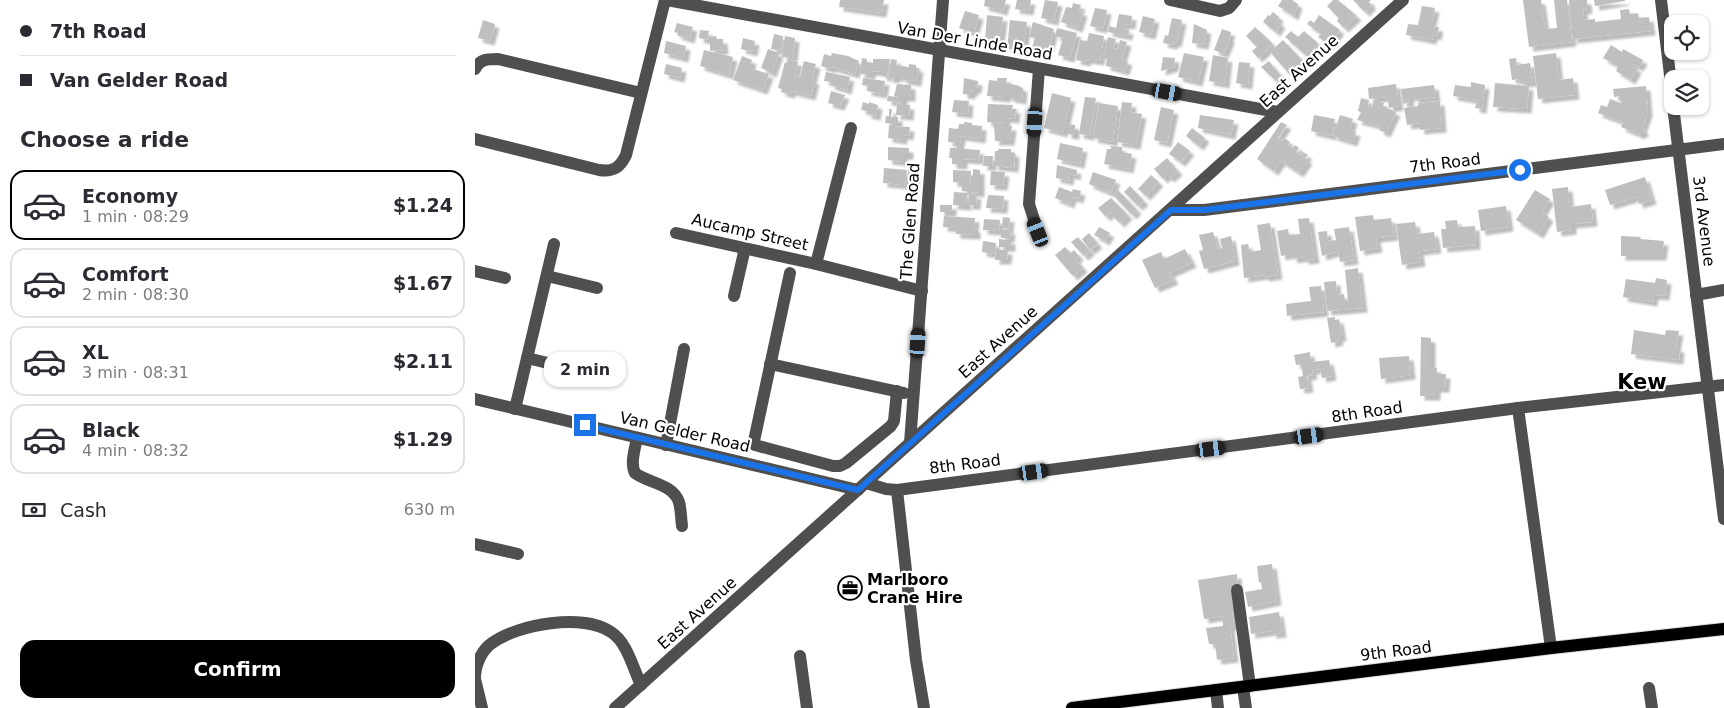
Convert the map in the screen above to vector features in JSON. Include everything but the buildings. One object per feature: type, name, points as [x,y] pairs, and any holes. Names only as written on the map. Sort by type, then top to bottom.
[{"type":"main road","name":"9th Road","points":[[1072,708],[1101,706],[1246,686],[1724,628]]},
{"type":"street","name":"Van Der Linde Road","points":[[666,0],[1277,112]]},
{"type":"street","points":[[475,139],[599,170],[614,170],[619,167],[626,155],[666,0]]},
{"type":"street","name":"The Glen Road","points":[[910,444],[943,0]]},
{"type":"street","points":[[1170,0],[1220,11],[1229,8],[1237,0]]},
{"type":"street","name":"East Avenue","points":[[615,708],[1403,0]]},
{"type":"street","points":[[1661,0],[1669,70]]},
{"type":"street","points":[[475,69],[484,60],[498,59],[641,93]]},
{"type":"street","points":[[1038,232],[1029,204],[1039,69]]},
{"type":"street","name":"3rd Avenue","points":[[1674,115],[1724,519]]},
{"type":"street","name":"Aucamp Street","points":[[816,264],[851,128]]},
{"type":"street","name":"7th Road","points":[[1171,210],[1204,210],[1724,144]]},
{"type":"street","name":"Aucamp Street","points":[[676,233],[816,264],[922,291]]},
{"type":"street","points":[[515,409],[554,244]]},
{"type":"street","points":[[734,296],[745,248]]},
{"type":"street","points":[[475,271],[505,278]]},
{"type":"street","points":[[790,272],[754,441],[755,445],[833,466],[840,466],[891,426],[894,421],[897,391]]},
{"type":"street","points":[[547,276],[597,288]]},
{"type":"street","points":[[1696,295],[1724,290]]},
{"type":"street","points":[[666,444],[684,349]]},
{"type":"street","points":[[527,358],[577,370]]},
{"type":"street","points":[[770,364],[914,395]]},
{"type":"street","name":"8th Road","points":[[862,487],[897,490],[1518,408],[1724,385]]},
{"type":"street","name":"Van Gelder Road","points":[[475,399],[637,438],[862,487]]},
{"type":"street","points":[[1518,408],[1551,648]]},
{"type":"street","points":[[637,438],[633,462],[635,474],[668,488],[675,494],[679,501],[682,526]]},
{"type":"street","points":[[897,490],[916,660],[924,708]]},
{"type":"street","points":[[475,544],[518,554]]},
{"type":"street","points":[[1237,590],[1247,708]]},
{"type":"street","points":[[481,708],[475,677],[476,668],[481,656],[492,642],[515,631],[570,621],[603,627],[612,632],[623,647],[641,685]]},
{"type":"street","points":[[800,656],[807,708]]},
{"type":"street","points":[[1649,688],[1652,708]]},
{"type":"street","points":[[1216,690],[1217,708]]},
{"type":"place","name":"Marlboro Crane Hire","points":[[850,588]]},
{"type":"district","name":"Kew","points":[[1642,382]]},
{"type":"route","points":[[585,425],[858,490],[1171,210],[1204,210],[1520,170]]}]
